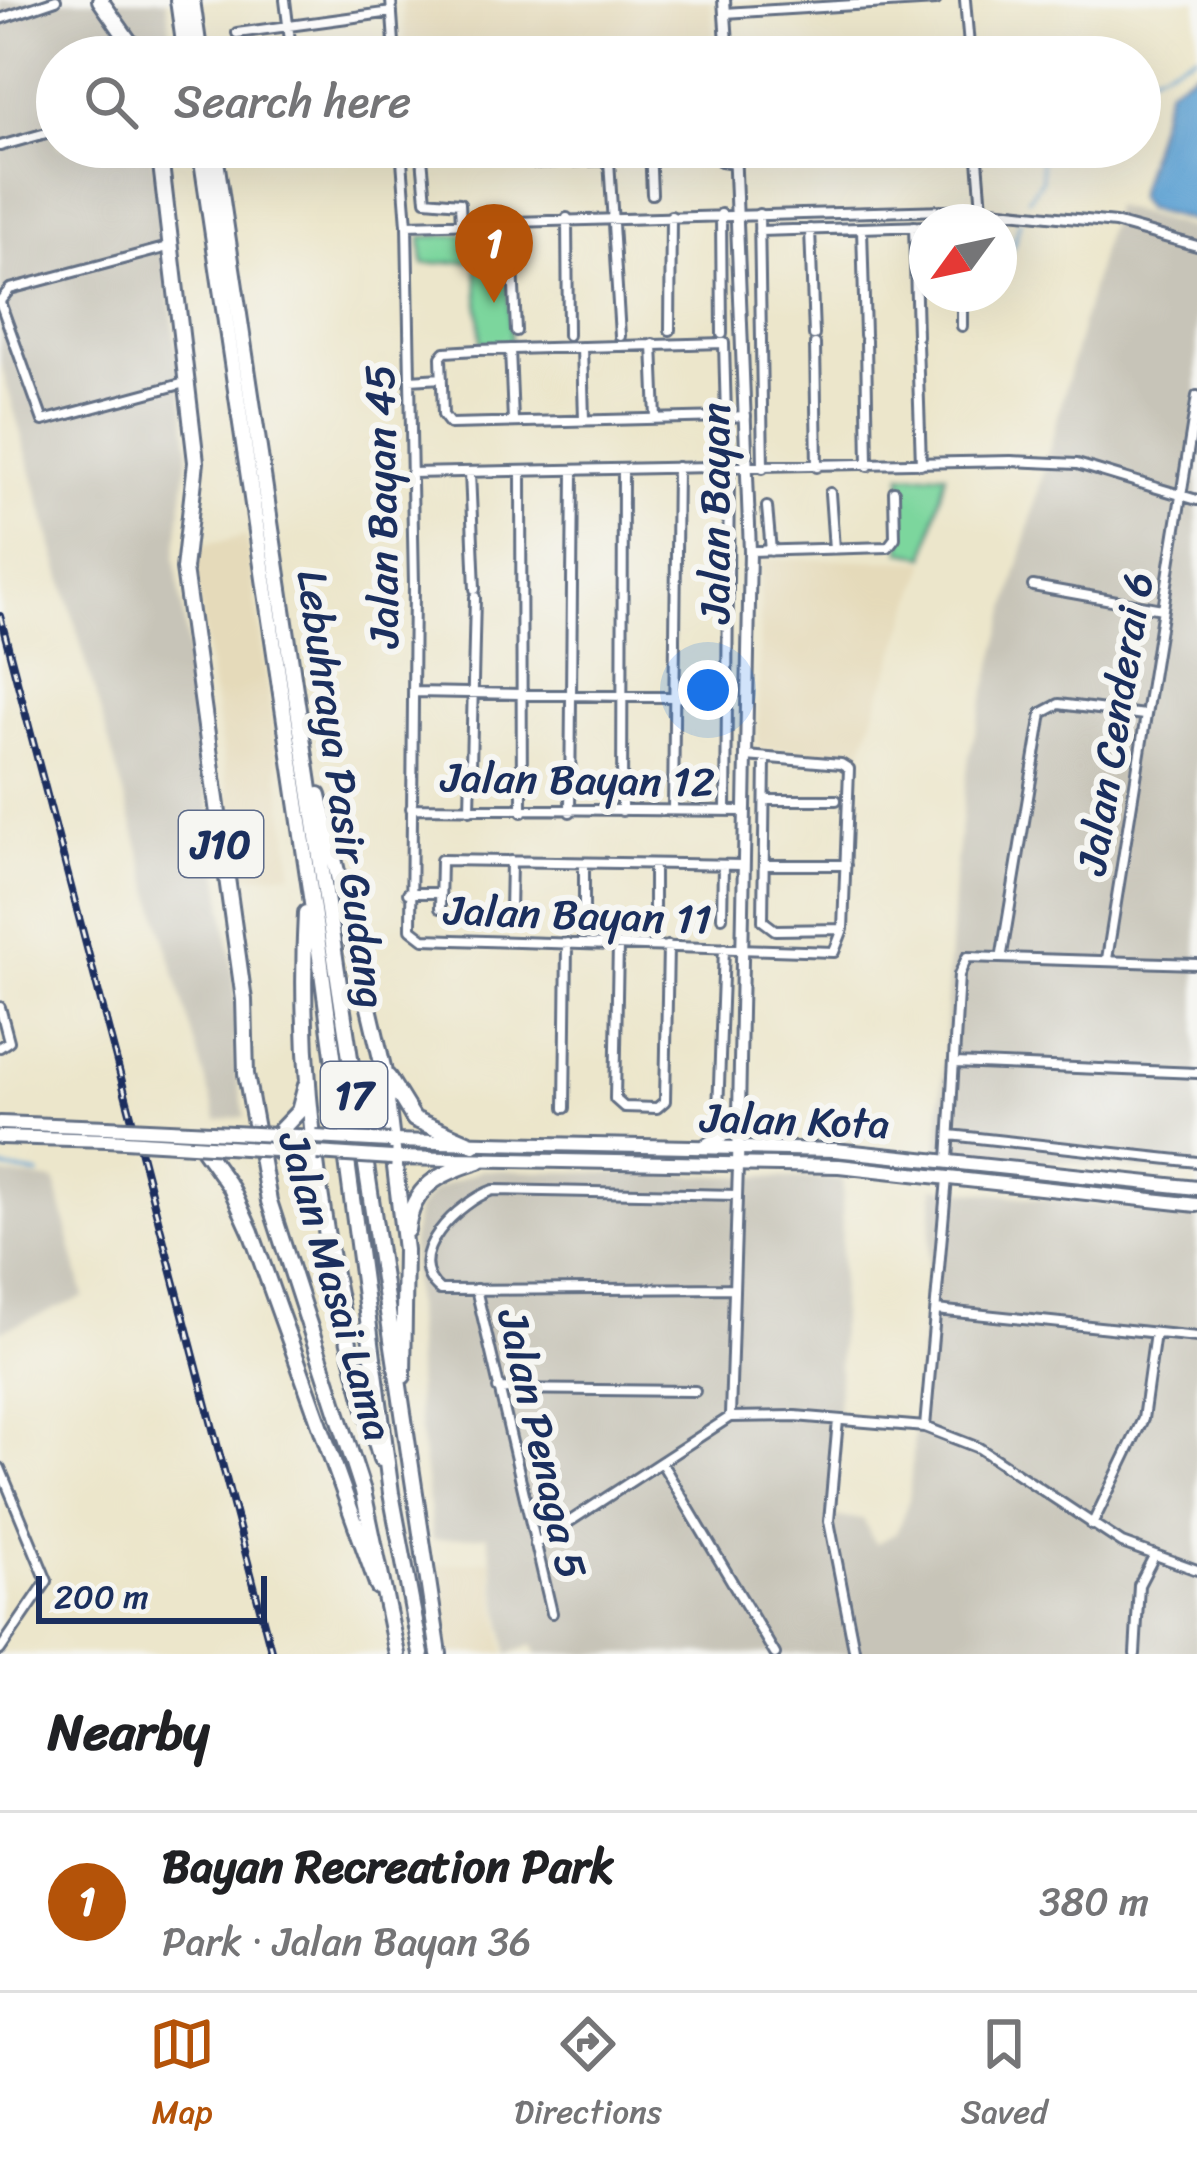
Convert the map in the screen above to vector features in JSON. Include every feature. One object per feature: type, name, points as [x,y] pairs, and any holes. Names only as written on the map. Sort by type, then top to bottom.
[{"type":"main road","points":[[100,0],[125,36]]},
{"type":"main road","points":[[178,0],[183,36]]},
{"type":"main road","points":[[192,0],[197,36]]},
{"type":"main road","name":"Jalan Masai Lama","points":[[162,168],[196,463],[184,569],[244,1000],[246,1074],[269,1201],[364,1529]]},
{"type":"main road","name":"Lebuhraya Pasir Gudang","points":[[203,168],[392,1493],[421,1654]]},
{"type":"main road","name":"Lebuhraya Pasir Gudang","points":[[217,168],[439,1654]]},
{"type":"main road","points":[[305,748],[383,1067],[405,1250]]},
{"type":"main road","points":[[308,884],[309,1065],[316,1145],[326,1216],[374,1437],[392,1493]]},
{"type":"main road","points":[[276,1143],[298,1111],[309,1065]]},
{"type":"main road","points":[[383,1067],[414,1119],[477,1153]]},
{"type":"main road","points":[[699,1149],[722,1136],[740,1111]]},
{"type":"main road","points":[[0,1123],[201,1146],[276,1143]]},
{"type":"main road","points":[[0,1137],[107,1134],[276,1143],[305,1172],[326,1216]]},
{"type":"main road","name":"Jalan Kota","points":[[276,1143],[738,1166],[839,1166],[1197,1205]]},
{"type":"main road","points":[[201,1146],[231,1188],[250,1232],[364,1529],[398,1654]]},
{"type":"main road","name":"Jalan Kota","points":[[477,1153],[835,1150],[1197,1188]]},
{"type":"main road","points":[[405,1442],[409,1215],[422,1190],[477,1153]]},
{"type":"street","points":[[0,19],[56,0]]},
{"type":"street","points":[[285,0],[289,36]]},
{"type":"street","points":[[391,0],[394,36]]},
{"type":"street","points":[[726,36],[724,6],[936,0]]},
{"type":"street","points":[[965,0],[968,36]]},
{"type":"street","points":[[237,33],[392,12]]},
{"type":"street","points":[[0,146],[36,136]]},
{"type":"street","name":"Jalan Bayan 45","points":[[402,168],[407,225],[413,692],[407,921],[415,935]]},
{"type":"street","points":[[423,168],[426,200],[460,203],[461,223]]},
{"type":"street","points":[[609,168],[620,336]]},
{"type":"street","points":[[651,168],[652,194]]},
{"type":"street","name":"Jalan Bayan","points":[[734,168],[750,551],[738,1166]]},
{"type":"street","points":[[978,168],[982,204]]},
{"type":"street","points":[[407,225],[909,211]]},
{"type":"street","points":[[1017,213],[1115,223],[1197,246]]},
{"type":"street","points":[[721,214],[722,334]]},
{"type":"street","points":[[759,214],[763,468]]},
{"type":"street","points":[[670,330],[671,216]]},
{"type":"street","points":[[566,218],[568,335]]},
{"type":"street","points":[[511,220],[516,332]]},
{"type":"street","points":[[759,231],[909,226]]},
{"type":"street","points":[[862,228],[868,466]]},
{"type":"street","points":[[810,229],[817,467]]},
{"type":"street","points":[[172,246],[10,289],[0,301],[44,421],[186,383]]},
{"type":"street","points":[[916,312],[921,464]]},
{"type":"street","points":[[962,312],[962,326]]},
{"type":"street","points":[[726,417],[724,343],[442,354],[445,420],[513,421],[726,417],[748,416]]},
{"type":"street","points":[[653,344],[656,418]]},
{"type":"street","points":[[582,346],[584,419]]},
{"type":"street","points":[[510,349],[513,421]]},
{"type":"street","points":[[410,380],[442,378]]},
{"type":"street","name":"Jalan Cenderai 6","points":[[1107,959],[1197,396]]},
{"type":"street","points":[[411,473],[1077,464],[1197,500]]},
{"type":"street","points":[[673,810],[677,467]]},
{"type":"street","points":[[726,811],[729,468]]},
{"type":"street","points":[[622,811],[623,469]]},
{"type":"street","points":[[570,812],[573,470]]},
{"type":"street","points":[[521,471],[522,812]]},
{"type":"street","points":[[470,472],[475,593],[470,810]]},
{"type":"street","points":[[750,551],[892,545],[894,490]]},
{"type":"street","points":[[830,493],[834,550]]},
{"type":"street","points":[[767,507],[771,551]]},
{"type":"street","points":[[1033,586],[1162,609]]},
{"type":"street","points":[[413,692],[728,698]]},
{"type":"street","points":[[1002,954],[1046,707],[1059,704],[1144,715]]},
{"type":"street","points":[[745,755],[841,764],[849,769],[843,929],[775,930],[765,924],[765,758]]},
{"type":"street","points":[[765,800],[836,800]]},
{"type":"street","name":"Jalan Bayan 12","points":[[411,808],[744,811]]},
{"type":"street","points":[[440,908],[441,860],[743,866]]},
{"type":"street","points":[[510,912],[511,861]]},
{"type":"street","points":[[584,863],[584,912]]},
{"type":"street","points":[[654,864],[654,912]]},
{"type":"street","points":[[722,917],[723,865]]},
{"type":"street","points":[[764,865],[846,865]]},
{"type":"street","points":[[408,893],[440,893]]},
{"type":"street","name":"Jalan Bayan 11","points":[[415,935],[834,952],[843,929]]},
{"type":"street","points":[[565,1108],[567,944]]},
{"type":"street","points":[[618,945],[615,1099],[625,1107],[658,1108],[665,1101],[668,946]]},
{"type":"street","points":[[718,1112],[724,948]]},
{"type":"street","points":[[948,1160],[962,964],[976,953],[1197,964]]},
{"type":"street","points":[[0,1007],[3,1046]]},
{"type":"street","points":[[955,1063],[1197,1073]]},
{"type":"street","points":[[950,1135],[1197,1162]]},
{"type":"street","points":[[730,1417],[738,1166]]},
{"type":"street","points":[[925,1427],[946,1178]]},
{"type":"street","points":[[734,1288],[440,1291],[434,1286],[430,1258],[448,1216],[468,1199],[493,1190],[737,1195]]},
{"type":"street","name":"Jalan Penaga 5","points":[[476,1289],[551,1613]]},
{"type":"street","points":[[936,1310],[1197,1336]]},
{"type":"street","points":[[1093,1525],[1143,1419],[1155,1334]]},
{"type":"street","points":[[498,1389],[695,1391]]},
{"type":"street","points":[[535,1544],[730,1417],[838,1420],[925,1427],[979,1448],[1093,1525],[1153,1558],[1197,1570]]},
{"type":"street","points":[[838,1420],[829,1521],[855,1654]]},
{"type":"street","points":[[661,1462],[775,1654]]},
{"type":"street","points":[[0,1468],[47,1581],[0,1650]]},
{"type":"street","points":[[1135,1654],[1138,1585],[1153,1558]]},
{"type":"shaded area","points":[[0,0],[166,0],[171,36],[36,36],[36,168],[154,168],[189,448],[175,557],[237,1001],[235,1064],[245,1117],[217,1120],[0,361]]},
{"type":"shaded area","points":[[402,0],[710,0],[713,36],[405,36]]},
{"type":"shaded area","points":[[1113,206],[1197,230],[1197,1175],[938,1149],[954,881],[969,756]]},
{"type":"shaded area","points":[[246,536],[293,873],[241,877],[192,548]]},
{"type":"shaded area","points":[[761,559],[927,561],[860,756],[758,749]]},
{"type":"shaded area","points":[[482,1170],[843,1179],[836,1517],[863,1519],[875,1544],[896,1533],[909,1499],[934,1187],[1197,1216],[1197,1654],[538,1654],[533,1645],[508,1654],[487,1535],[433,1540],[417,1405],[412,1243],[417,1210],[434,1190]]},
{"type":"shaded area","points":[[0,1174],[55,1181],[84,1297],[0,1331]]},
{"type":"shaded area","points":[[490,1560],[505,1654],[446,1654],[432,1566]]},
{"type":"green space","points":[[504,232],[511,342],[481,344],[476,261],[423,264],[421,237]]},
{"type":"green space","points":[[946,473],[926,556],[901,552],[902,475]]},
{"type":"water","points":[[1197,70],[1197,222],[1145,209],[1137,197],[1145,168],[1161,168],[1161,113],[1168,88]]},
{"type":"waterway","points":[[1161,70],[1197,54]]},
{"type":"waterway","points":[[1028,199],[1042,179],[1041,168]]},
{"type":"waterway","points":[[1017,232],[1020,221]]},
{"type":"waterway","points":[[0,1168],[39,1175]]},
{"type":"railway","points":[[0,616],[272,1654]]},
{"type":"place","name":"Bayan Recreation Park","points":[[494,303]]}]
